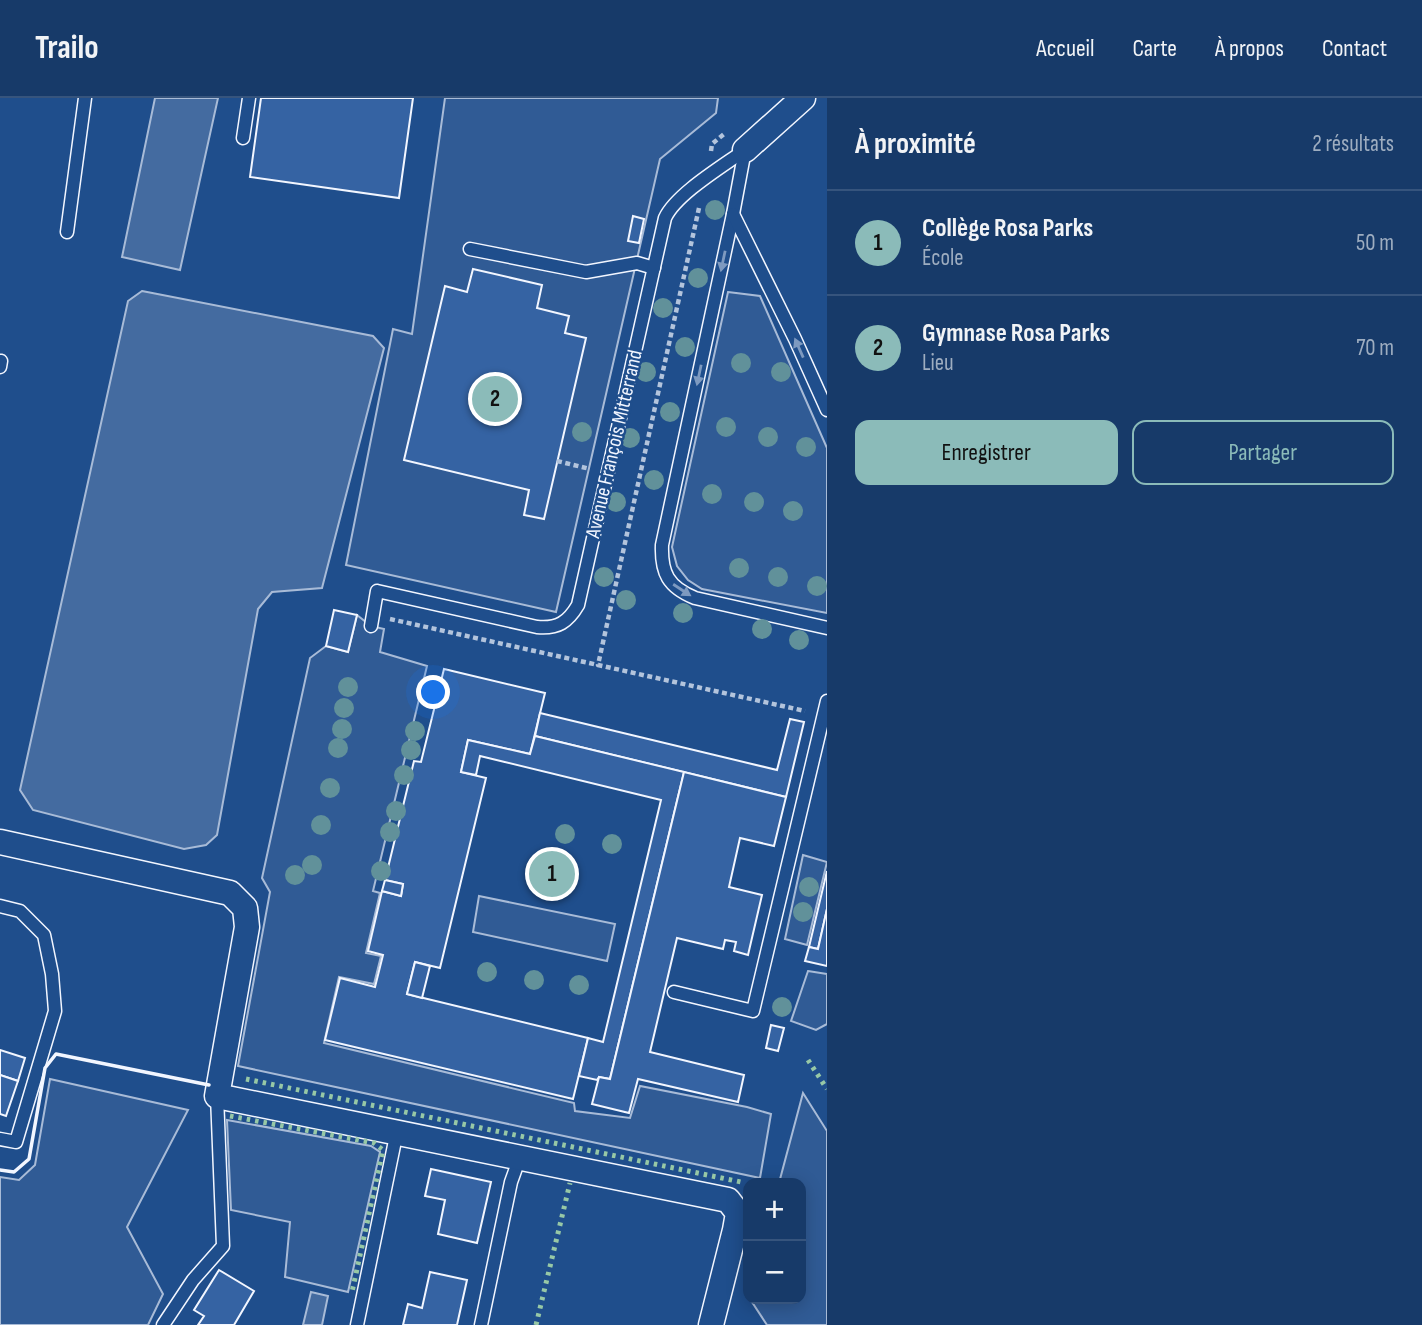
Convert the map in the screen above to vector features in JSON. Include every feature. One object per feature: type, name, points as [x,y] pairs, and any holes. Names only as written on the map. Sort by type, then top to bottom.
[{"type":"street","name":"Avenue François Mitterrand","points":[[744,150],[803,98]]},
{"type":"street","points":[[0,842],[230,893],[245,908],[247,927],[217,1096],[728,1200],[738,1213],[736,1230],[711,1325]]},
{"type":"lane","points":[[67,232],[85,98]]},
{"type":"lane","points":[[243,138],[249,98]]},
{"type":"lane","points":[[744,150],[733,214],[662,545],[662,564],[668,579],[681,592],[695,598],[827,628]]},
{"type":"lane","name":"Avenue François Mitterrand","points":[[371,626],[377,591],[537,627],[561,625],[570,618],[578,605],[654,268],[670,209],[706,177],[744,150]]},
{"type":"lane","points":[[733,214],[827,410]]},
{"type":"lane","points":[[470,249],[586,272],[637,264],[654,268]]},
{"type":"lane","points":[[674,992],[752,1011],[827,701]]},
{"type":"lane","points":[[0,906],[20,911],[44,935],[52,974],[55,1012],[16,1142],[0,1139]]},
{"type":"lane","points":[[163,1325],[193,1280],[223,1246],[217,1096]]},
{"type":"lane","points":[[357,1325],[397,1131]]},
{"type":"lane","points":[[481,1325],[511,1182],[520,1157]]},
{"type":"path","points":[[381,617],[598,665]]},
{"type":"shaded area","points":[[155,98],[218,98],[180,270],[122,257]]},
{"type":"shaded area","points":[[445,98],[718,98],[716,113],[660,159],[556,612],[346,565],[393,329],[412,334]]},
{"type":"shaded area","points":[[142,291],[373,336],[384,348],[322,588],[272,592],[258,609],[217,835],[206,845],[184,849],[33,810],[20,790],[128,301]]},
{"type":"shaded area","points":[[728,292],[760,296],[827,448],[827,613],[702,589],[688,580],[677,566],[672,547]]},
{"type":"shaded area","points":[[357,615],[371,626],[384,629],[380,652],[427,666],[373,891],[380,893],[366,953],[381,956],[374,984],[339,977],[324,1043],[574,1103],[575,1111],[630,1118],[640,1086],[771,1114],[760,1178],[238,1066],[270,892],[262,878],[310,658],[326,646],[348,652]]},
{"type":"shaded area","points":[[803,855],[827,862],[807,945],[785,939]]},
{"type":"shaded area","points":[[479,896],[615,924],[607,961],[473,932]]},
{"type":"shaded area","points":[[808,971],[827,974],[827,1024],[816,1030],[791,1021]]},
{"type":"shaded area","points":[[50,1079],[188,1110],[127,1227],[163,1294],[148,1325],[0,1325],[0,1177],[19,1180],[35,1165]]},
{"type":"shaded area","points":[[803,1093],[827,1131],[827,1325],[767,1325],[753,1304],[806,1304],[806,1178],[780,1178]]},
{"type":"shaded area","points":[[227,1120],[371,1146],[380,1152],[348,1292],[285,1277],[290,1222],[231,1210]]},
{"type":"shaded area","points":[[311,1292],[328,1296],[322,1325],[303,1325]]},
{"type":"building","points":[[261,98],[413,98],[399,198],[250,177]]},
{"type":"building","points":[[633,216],[644,219],[639,243],[628,241]]},
{"type":"building","points":[[473,269],[542,285],[537,308],[569,316],[565,333],[586,338],[544,519],[524,515],[529,490],[404,460],[445,286],[467,292]]},
{"type":"building","points":[[334,610],[357,615],[348,652],[326,646]]},
{"type":"building","points":[[444,669],[545,693],[530,754],[468,740],[461,772],[486,778],[440,968],[415,962],[407,994],[588,1038],[573,1099],[325,1040],[340,978],[375,987],[383,955],[368,951],[382,891],[401,896],[403,884],[385,880],[414,761],[421,762]]},
{"type":"building","points":[[540,713],[777,770],[790,719],[804,722],[786,797],[535,736]]},
{"type":"building","points":[[535,736],[684,772],[610,1079],[599,1077],[597,1080],[579,1076],[588,1038],[603,1042],[661,800],[480,756],[476,775],[461,772],[468,740],[530,754]]},
{"type":"building","points":[[684,772],[786,797],[774,846],[740,838],[729,887],[762,895],[748,955],[734,951],[736,942],[725,940],[723,949],[677,938],[650,1052],[744,1075],[738,1102],[638,1079],[629,1113],[592,1104],[599,1077],[610,1079]]},
{"type":"building","points":[[827,871],[827,909],[818,949],[809,947]]},
{"type":"building","points":[[385,880],[403,884],[401,896],[382,891]]},
{"type":"building","points":[[827,909],[827,966],[805,961],[809,947],[818,949]]},
{"type":"building","points":[[415,962],[430,966],[422,998],[407,994]]},
{"type":"building","points":[[771,1025],[784,1028],[778,1051],[766,1048]]},
{"type":"building","points":[[0,1050],[25,1058],[18,1081],[0,1075]]},
{"type":"building","points":[[0,1075],[18,1081],[6,1116],[0,1114]]},
{"type":"building","points":[[431,1169],[491,1182],[477,1243],[438,1234],[445,1200],[425,1196]]},
{"type":"building","points":[[219,1270],[254,1291],[234,1325],[198,1325],[204,1316],[194,1310]]},
{"type":"building","points":[[430,1272],[467,1280],[457,1325],[403,1325],[408,1304],[422,1308]]},
{"type":"hedge","points":[[808,1060],[827,1089]]},
{"type":"hedge","points":[[246,1079],[741,1182]]},
{"type":"hedge","points":[[230,1116],[374,1143],[383,1150],[352,1292]]},
{"type":"hedge","points":[[536,1325],[570,1183]]},
{"type":"wall","points":[[0,1170],[14,1172],[29,1159],[45,1068],[56,1054],[209,1085]]},
{"type":"place","name":"Gymnase Rosa Parks","points":[[495,399]]},
{"type":"place","name":"Collège Rosa Parks","points":[[552,874]]}]
